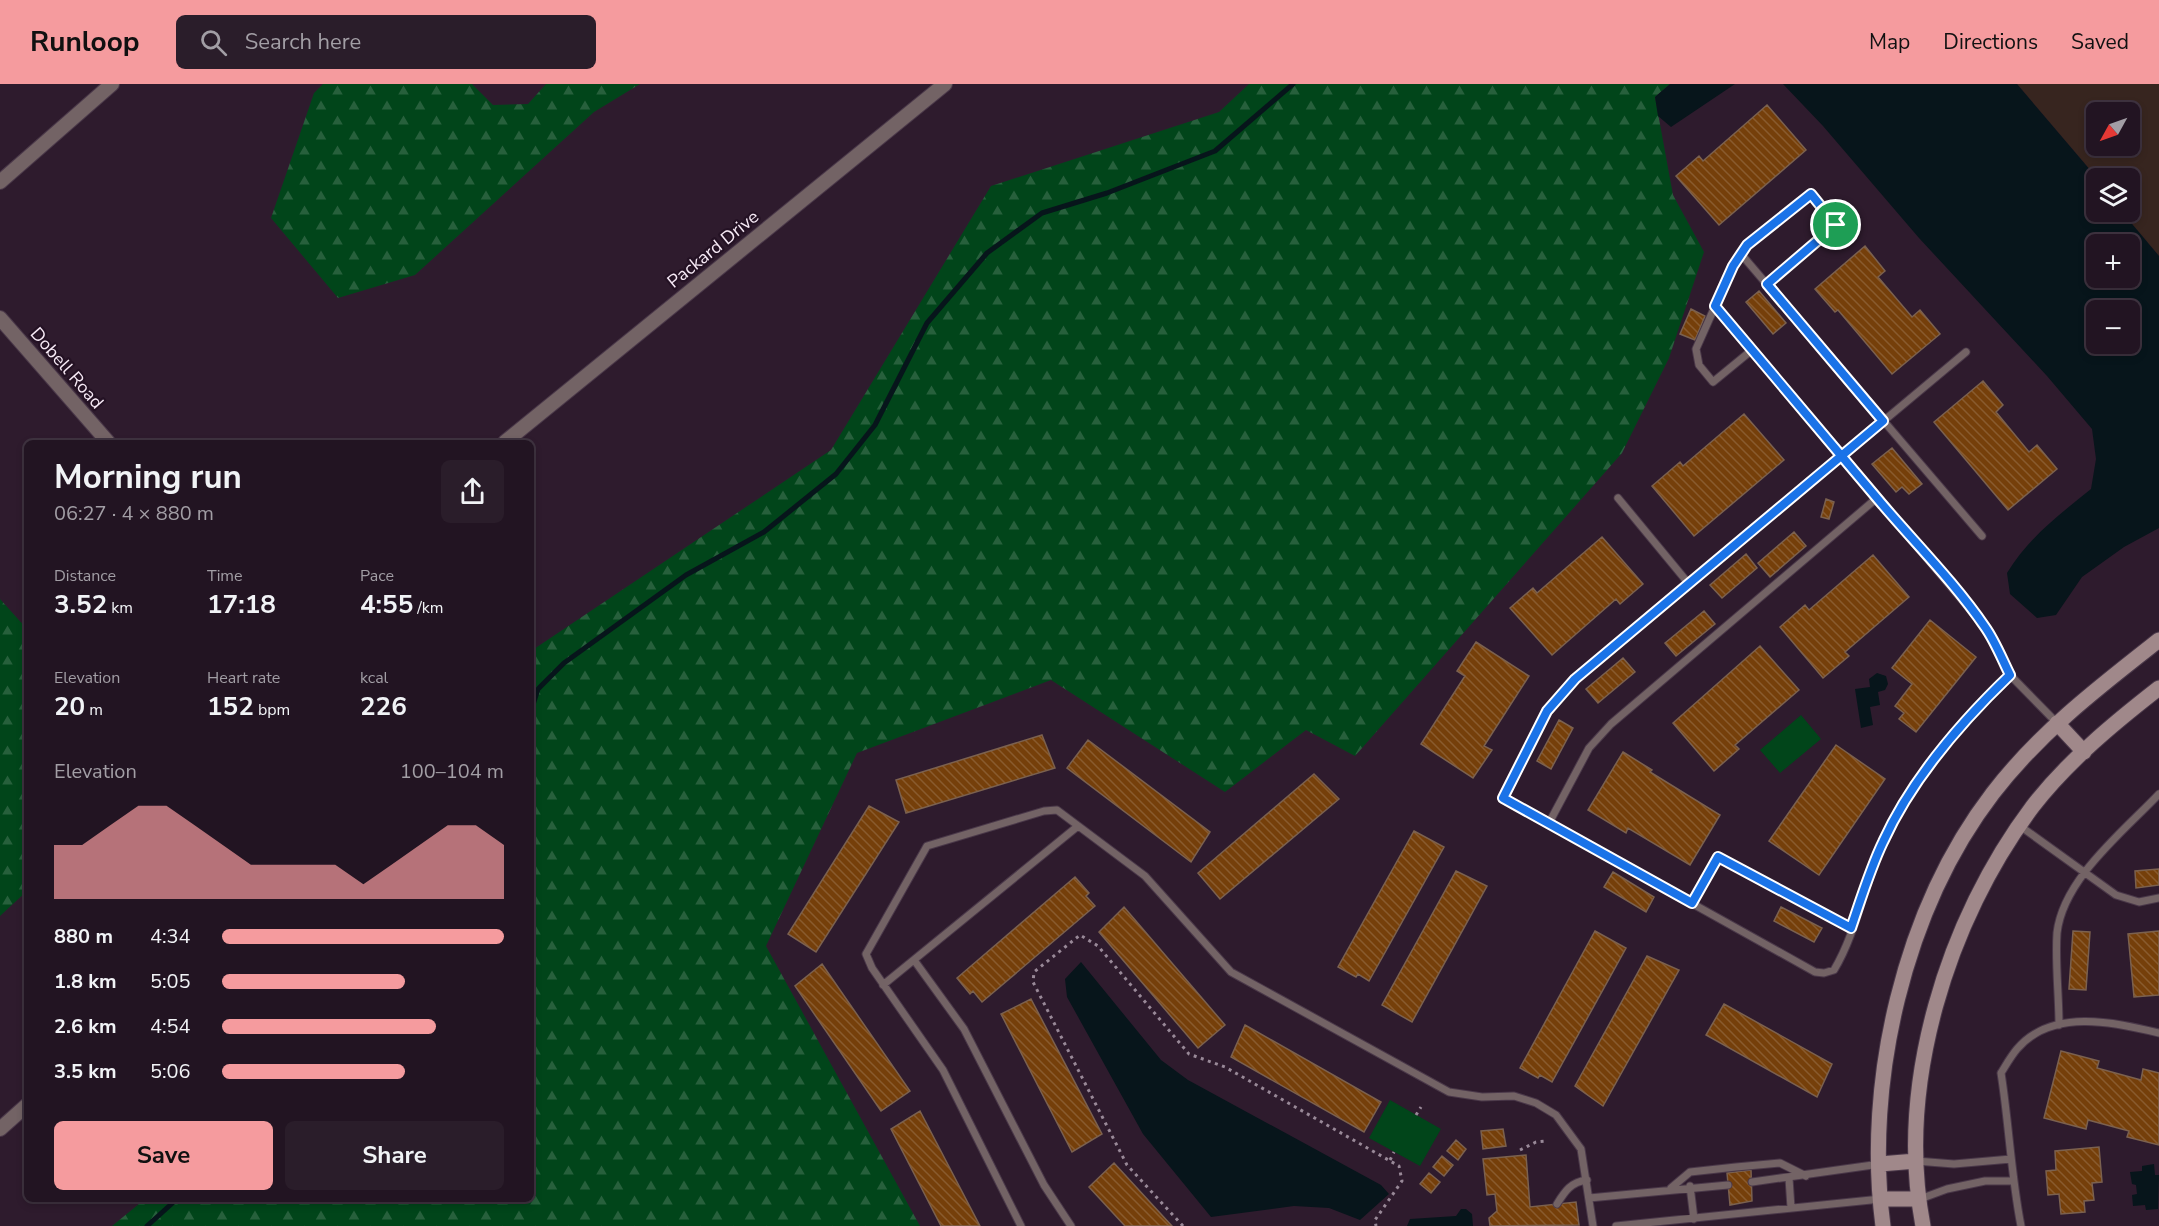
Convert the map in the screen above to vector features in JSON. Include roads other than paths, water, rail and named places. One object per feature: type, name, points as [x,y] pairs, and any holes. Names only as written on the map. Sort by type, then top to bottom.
[{"type":"street","points":[[0,182],[112,84]]},
{"type":"street","name":"Packard Drive","points":[[507,440],[945,84]]},
{"type":"street","name":"Dobell Road","points":[[0,318],[106,440]]},
{"type":"street","points":[[1883,1226],[1880,1122],[1886,1046],[1907,963],[1922,919],[1961,844],[1992,794],[2056,723],[2159,640]]},
{"type":"street","points":[[1923,1226],[1917,1199],[1917,1114],[1936,998],[1969,914],[2034,805],[2084,752],[2159,688]]},
{"type":"street","points":[[2056,723],[2084,752]]},
{"type":"street","points":[[0,1129],[24,1108]]},
{"type":"street","points":[[1880,1164],[1916,1161]]},
{"type":"street","points":[[1881,1199],[1917,1199]]},
{"type":"lane","points":[[1752,350],[1713,382],[1699,365],[1696,349],[1715,306],[1747,245],[1811,194],[1836,225],[1767,284]]},
{"type":"lane","points":[[1741,254],[1982,537]]},
{"type":"lane","points":[[1715,306],[1985,627],[2010,675],[2056,723]]},
{"type":"lane","points":[[1966,352],[1575,679],[1547,711],[1503,798],[1815,972],[1824,973],[1834,970],[1842,957],[1884,840],[1916,786],[1952,734],[2010,675]]},
{"type":"lane","points":[[1618,498],[1689,584]]},
{"type":"lane","points":[[1549,823],[1589,748],[1611,724],[1877,498]]},
{"type":"lane","points":[[2059,1025],[2057,932],[2065,905],[2085,872],[2159,794]]},
{"type":"lane","points":[[1021,1226],[943,1070],[883,985],[866,954],[927,846],[1044,811],[1057,810],[1145,876],[1230,972],[1449,1092],[1482,1097],[1514,1096],[1536,1103],[1556,1115],[1581,1149],[1593,1226]]},
{"type":"lane","points":[[883,985],[1078,826]]},
{"type":"lane","points":[[2020,826],[2116,895],[2139,902],[2159,898]]},
{"type":"lane","points":[[1692,903],[1718,857],[1851,928]]},
{"type":"lane","points":[[914,960],[964,1029],[1044,1185],[1071,1226]]},
{"type":"lane","points":[[2021,1226],[2012,1181],[2001,1072],[2018,1048],[2040,1032],[2074,1021],[2102,1021],[2159,1033]]},
{"type":"lane","points":[[1916,1161],[1954,1164],[2011,1159]]},
{"type":"lane","points":[[1671,1188],[1690,1172],[1780,1163],[1806,1176]]},
{"type":"lane","points":[[1752,1182],[1880,1164]]},
{"type":"lane","points":[[1789,1178],[1791,1208]]},
{"type":"lane","points":[[1557,1204],[1566,1190],[1577,1182],[1587,1180]]},
{"type":"lane","points":[[1917,1199],[1947,1189],[1985,1181],[2012,1181]]},
{"type":"lane","points":[[1589,1198],[1690,1186],[1728,1185]]},
{"type":"lane","points":[[1690,1186],[1694,1219]]},
{"type":"lane","points":[[1616,1226],[1881,1199]]},
{"type":"waterway","points":[[534,702],[538,689],[564,663],[686,575],[764,532],[836,474],[875,425],[927,323],[987,253],[1042,213],[1107,193],[1215,151],[1293,84]]},
{"type":"waterway","points":[[147,1226],[174,1202]]}]
